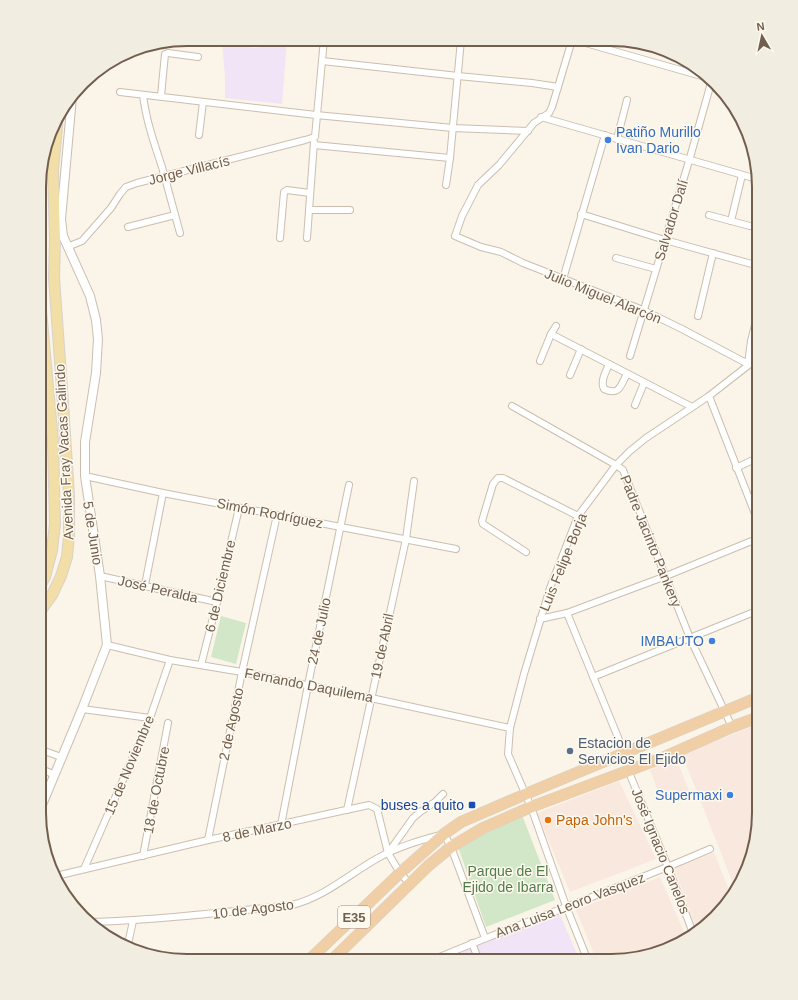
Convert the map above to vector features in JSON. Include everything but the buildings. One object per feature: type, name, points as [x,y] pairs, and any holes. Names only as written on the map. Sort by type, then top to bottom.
[{"type":"highway","name":"E35","points":[[315,954],[400,873],[444,834],[461,822],[624,752],[752,700]]},
{"type":"highway","name":"E35","points":[[338,954],[428,866],[450,847],[483,828],[531,807],[662,758],[752,721]]},
{"type":"main road","name":"Avenida Fray Vacas Galindo","points":[[46,603],[52,595],[61,576],[67,557],[69,535],[69,496],[54,278],[53,171],[56,135]]},
{"type":"main road","name":"Avenida Fray Vacas Galindo","points":[[46,365],[53,442],[55,524],[52,550],[46,574]]},
{"type":"street","points":[[306,238],[323,46]]},
{"type":"street","points":[[446,185],[460,46]]},
{"type":"street","points":[[120,92],[316,115],[453,128],[528,131],[534,123],[549,113],[552,107],[570,46]]},
{"type":"street","points":[[597,46],[696,74]]},
{"type":"street","points":[[160,96],[165,54],[168,53],[198,57]]},
{"type":"street","points":[[322,61],[558,87]]},
{"type":"street","name":"Salvador Dalí","points":[[630,356],[690,161],[710,86]]},
{"type":"street","points":[[143,95],[144,110],[180,233]]},
{"type":"street","points":[[617,139],[627,100]]},
{"type":"street","points":[[199,135],[202,102]]},
{"type":"street","name":"5 de Junio","points":[[46,793],[107,645],[100,576],[85,476],[85,442],[96,374],[98,340],[96,320],[90,296],[62,236],[61,219],[71,107]]},
{"type":"street","points":[[541,118],[752,178]]},
{"type":"street","name":"Julio Miguel Alarcón","points":[[528,131],[499,165],[478,185],[462,216],[455,236],[482,247],[501,252],[523,264],[643,310],[748,364]]},
{"type":"street","points":[[563,279],[605,135]]},
{"type":"street","name":"Jorge Villacís","points":[[67,247],[82,241],[111,208],[126,187],[315,137]]},
{"type":"street","points":[[314,145],[450,158]]},
{"type":"street","points":[[731,221],[742,175]]},
{"type":"street","points":[[280,238],[284,192],[288,190],[310,193]]},
{"type":"street","points":[[309,210],[350,210]]},
{"type":"street","points":[[581,214],[665,240],[752,264]]},
{"type":"street","points":[[128,227],[175,215]]},
{"type":"street","points":[[709,215],[750,226]]},
{"type":"street","points":[[698,316],[713,253]]},
{"type":"street","points":[[616,258],[656,269]]},
{"type":"street","points":[[540,360],[556,326]]},
{"type":"street","points":[[552,334],[626,374],[692,407]]},
{"type":"street","points":[[748,364],[752,341]]},
{"type":"street","points":[[570,375],[582,349]]},
{"type":"street","name":"Luis Felipe Borja","points":[[585,954],[566,906],[526,794],[508,754],[510,728],[524,674],[550,588],[578,516],[616,465],[630,451],[646,438],[709,396],[752,361]]},
{"type":"street","points":[[610,364],[602,385],[604,389],[616,392],[626,374]]},
{"type":"street","points":[[635,405],[644,383]]},
{"type":"street","points":[[709,396],[752,507]]},
{"type":"street","name":"Padre Jacinto Pankery","points":[[512,406],[623,470],[690,638],[732,728]]},
{"type":"street","points":[[736,468],[752,460]]},
{"type":"street","name":"Simón Rodríguez","points":[[85,476],[239,508],[456,549]]},
{"type":"street","points":[[526,552],[483,524],[482,521],[494,484],[498,478],[503,478],[578,516]]},
{"type":"street","name":"19 de Abril","points":[[347,810],[406,539],[414,481]]},
{"type":"street","name":"24 de Julio","points":[[281,825],[349,485]]},
{"type":"street","points":[[145,585],[163,493]]},
{"type":"street","name":"6 de Diciembre","points":[[201,665],[239,508]]},
{"type":"street","name":"2 de Agosto","points":[[208,840],[242,672],[277,515]]},
{"type":"street","points":[[540,620],[567,613],[666,576],[752,541]]},
{"type":"street","name":"José Peralda","points":[[100,576],[217,602]]},
{"type":"street","points":[[567,613],[624,752]]},
{"type":"street","points":[[592,677],[752,613]]},
{"type":"street","name":"Fernando Daquilema","points":[[107,645],[170,660],[308,685],[510,728]]},
{"type":"street","name":"15 de Noviembre","points":[[84,869],[150,718],[170,660]]},
{"type":"street","points":[[82,708],[150,718]]},
{"type":"street","name":"18 de Octubre","points":[[143,856],[168,723]]},
{"type":"street","points":[[46,752],[61,757]]},
{"type":"street","name":"José Ignacio Canelos","points":[[628,770],[691,929]]},
{"type":"street","points":[[46,771],[54,774]]},
{"type":"street","points":[[388,853],[413,818],[435,802],[443,794]]},
{"type":"street","name":"8 de Marzo","points":[[61,875],[208,840],[369,805],[377,809],[388,853],[400,873],[410,884]]},
{"type":"street","points":[[444,834],[485,938]]},
{"type":"street","name":"10 de Agosto","points":[[97,922],[133,921],[306,902],[388,853],[414,842],[444,834]]},
{"type":"street","name":"Ana Luisa Leoro Vasquez","points":[[446,954],[710,849]]},
{"type":"street","points":[[129,941],[133,921]]},
{"type":"street","points":[[472,943],[476,954]]},
{"type":"shaded area","points":[[222,46],[245,46],[254,48],[286,46],[282,104],[225,98]]},
{"type":"shaded area","points":[[752,727],[751,831],[745,858],[733,883],[682,754]]},
{"type":"shaded area","name":"Supermaxi","points":[[676,758],[689,791],[661,799],[650,770]]},
{"type":"shaded area","points":[[619,781],[656,859],[570,892],[537,813]]},
{"type":"shaded area","points":[[714,853],[729,890],[711,913],[695,926],[674,868]]},
{"type":"shaded area","points":[[660,877],[684,933],[656,947],[629,953],[594,954],[576,910]]},
{"type":"shaded area","points":[[559,912],[577,954],[458,954]]},
{"type":"green space","points":[[221,616],[246,623],[236,664],[211,657]]},
{"type":"green space","name":"Parque de El Ejido de Ibarra","points":[[522,815],[555,900],[486,927],[458,847]]},
{"type":"place","name":"Patiño Murillo Ivan Dario","points":[[608,140]]},
{"type":"place","name":"IMBAUTO","points":[[712,641]]},
{"type":"place","name":"Estacion de Servicios El Ejido","points":[[570,751]]},
{"type":"place","name":"Supermaxi","points":[[730,795]]},
{"type":"place","name":"buses a quito","points":[[472,805]]},
{"type":"place","name":"Papa John's","points":[[548,820]]}]
